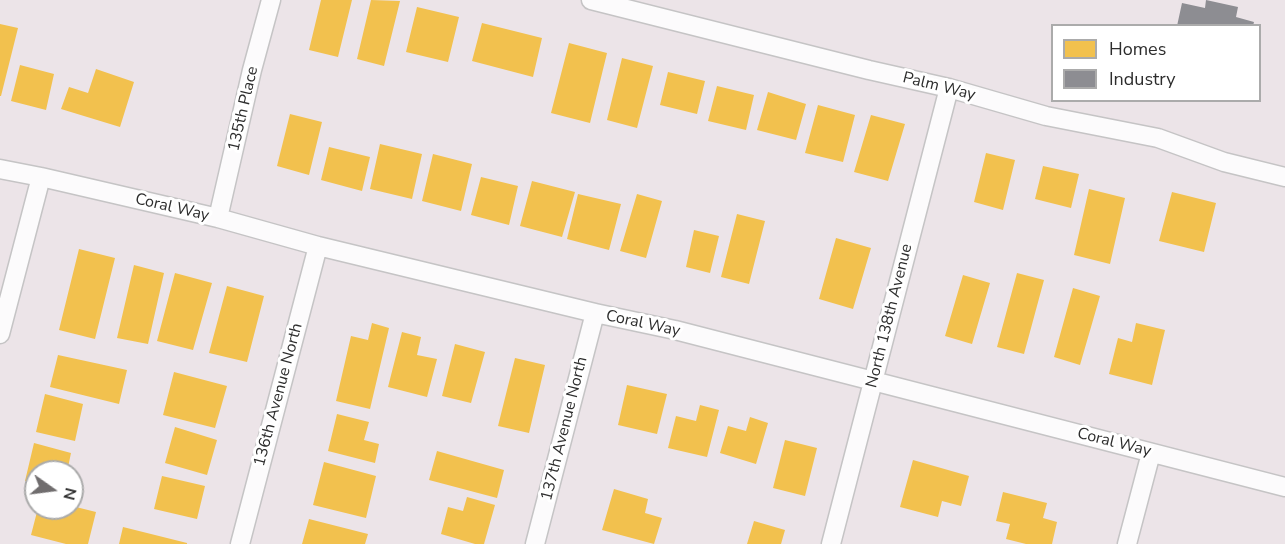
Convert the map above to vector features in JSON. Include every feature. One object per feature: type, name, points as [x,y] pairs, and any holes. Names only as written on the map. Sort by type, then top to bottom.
[{"type":"street","name":"135th Place","points":[[218,218],[252,70],[271,0]]},
{"type":"street","name":"Palm Way","points":[[591,0],[949,88],[1046,116],[1158,138],[1224,162],[1285,177]]},
{"type":"street","name":"North 138th Avenue","points":[[831,544],[949,88]]},
{"type":"street","name":"Coral Way","points":[[0,169],[218,218],[318,246],[675,330],[1285,486]]},
{"type":"street","points":[[0,334],[41,177]]},
{"type":"street","name":"136th Avenue North","points":[[240,544],[318,246]]},
{"type":"street","name":"137th Avenue North","points":[[535,544],[595,313]]},
{"type":"street","points":[[1127,544],[1151,453]]},
{"type":"building: Homes","points":[[321,0],[352,0],[338,57],[309,50]]},
{"type":"building: Homes","points":[[371,0],[400,1],[384,66],[357,59]]},
{"type":"building: Homes","points":[[417,7],[459,17],[448,62],[406,52]]},
{"type":"building: Homes","points":[[482,23],[542,38],[533,77],[472,61]]},
{"type":"building: Homes","points":[[0,24],[18,28],[1,96],[0,96]]},
{"type":"building: Homes","points":[[569,43],[607,53],[590,123],[551,113]]},
{"type":"building: Homes","points":[[622,58],[653,66],[637,128],[607,120]]},
{"type":"building: Homes","points":[[20,65],[54,74],[46,110],[11,101]]},
{"type":"building: Homes","points":[[96,69],[134,82],[120,127],[61,109],[69,87],[88,93]]},
{"type":"building: Homes","points":[[668,72],[705,81],[697,114],[660,105]]},
{"type":"building: Homes","points":[[717,86],[754,95],[746,130],[708,121]]},
{"type":"building: Homes","points":[[768,92],[806,104],[796,140],[757,130]]},
{"type":"building: Homes","points":[[818,105],[855,115],[843,162],[805,153]]},
{"type":"building: Homes","points":[[290,114],[322,122],[309,175],[277,166]]},
{"type":"building: Homes","points":[[871,115],[905,124],[888,181],[854,172]]},
{"type":"building: Homes","points":[[380,144],[422,154],[412,199],[370,189]]},
{"type":"building: Homes","points":[[329,147],[370,157],[362,191],[321,180]]},
{"type":"building: Homes","points":[[986,153],[1015,160],[1003,210],[974,202]]},
{"type":"building: Homes","points":[[433,154],[472,164],[461,211],[422,201]]},
{"type":"building: Homes","points":[[1043,166],[1079,174],[1071,208],[1035,199]]},
{"type":"building: Homes","points":[[481,177],[518,186],[509,225],[471,215]]},
{"type":"building: Homes","points":[[532,181],[575,192],[562,237],[520,226]]},
{"type":"building: Homes","points":[[1089,189],[1125,198],[1110,264],[1074,255]]},
{"type":"building: Homes","points":[[1172,192],[1216,203],[1204,252],[1159,241]]},
{"type":"building: Homes","points":[[578,194],[621,204],[609,250],[567,239]]},
{"type":"building: Homes","points":[[637,194],[662,201],[646,258],[620,251]]},
{"type":"building: Homes","points":[[737,214],[765,221],[749,284],[721,277]]},
{"type":"building: Homes","points":[[694,230],[719,236],[710,273],[686,267]]},
{"type":"building: Homes","points":[[836,238],[871,248],[853,309],[819,299]]},
{"type":"building: Homes","points":[[79,249],[115,258],[95,339],[59,330]]},
{"type":"building: Homes","points":[[134,265],[164,273],[148,344],[117,338]]},
{"type":"building: Homes","points":[[175,273],[212,283],[193,350],[157,341]]},
{"type":"building: Homes","points":[[1017,273],[1044,280],[1024,354],[997,347]]},
{"type":"building: Homes","points":[[963,275],[990,283],[972,344],[945,336]]},
{"type":"building: Homes","points":[[227,286],[264,296],[247,362],[209,353]]},
{"type":"building: Homes","points":[[1073,288],[1100,296],[1080,365],[1054,357]]},
{"type":"building: Homes","points":[[372,323],[389,328],[370,409],[336,401],[351,336],[368,340]]},
{"type":"building: Homes","points":[[1136,323],[1165,330],[1152,385],[1109,374],[1118,338],[1132,342]]},
{"type":"building: Homes","points":[[402,332],[421,337],[417,355],[437,359],[427,397],[388,387]]},
{"type":"building: Homes","points":[[455,344],[485,352],[471,403],[442,396]]},
{"type":"building: Homes","points":[[58,355],[127,370],[119,404],[50,387]]},
{"type":"building: Homes","points":[[515,358],[545,365],[529,433],[498,426]]},
{"type":"building: Homes","points":[[174,372],[227,386],[215,428],[163,415]]},
{"type":"building: Homes","points":[[627,385],[667,394],[657,434],[618,425]]},
{"type":"building: Homes","points":[[45,394],[83,404],[75,441],[36,432]]},
{"type":"building: Homes","points":[[700,405],[719,410],[707,457],[668,448],[676,416],[696,421]]},
{"type":"building: Homes","points":[[337,414],[369,422],[364,440],[379,444],[375,463],[328,451]]},
{"type":"building: Homes","points":[[750,417],[768,423],[756,464],[720,453],[728,426],[746,431]]},
{"type":"building: Homes","points":[[175,427],[217,440],[207,475],[165,463]]},
{"type":"building: Homes","points":[[785,440],[817,448],[805,496],[773,488]]},
{"type":"building: Homes","points":[[34,443],[71,453],[70,460],[30,460]]},
{"type":"building: Homes","points":[[437,451],[504,470],[497,498],[429,480]]},
{"type":"building: Homes","points":[[913,460],[969,476],[961,506],[942,501],[938,517],[900,507]]},
{"type":"building: Homes","points":[[324,462],[376,476],[366,518],[313,505]]},
{"type":"building: Homes","points":[[162,476],[205,486],[197,519],[154,509]]},
{"type":"building: Homes","points":[[614,489],[648,499],[645,513],[662,518],[654,544],[602,530]]},
{"type":"building: Homes","points":[[1003,492],[1047,503],[1043,518],[1057,522],[1052,544],[1026,544],[1006,539],[1010,524],[996,521]]},
{"type":"building: Homes","points":[[467,497],[495,505],[484,544],[475,544],[441,534],[448,507],[463,511]]},
{"type":"building: Homes","points":[[84,509],[96,512],[88,544],[66,544],[31,535],[35,520],[84,520]]},
{"type":"building: Homes","points":[[309,519],[368,534],[365,544],[302,544]]},
{"type":"building: Homes","points":[[754,521],[785,530],[781,544],[747,544]]},
{"type":"building: Homes","points":[[123,527],[187,543],[187,544],[119,544]]},
{"type":"building: Industry","points":[[1206,0],[1238,7],[1236,17],[1254,22],[1254,24],[1177,24],[1182,3],[1205,8]]}]
